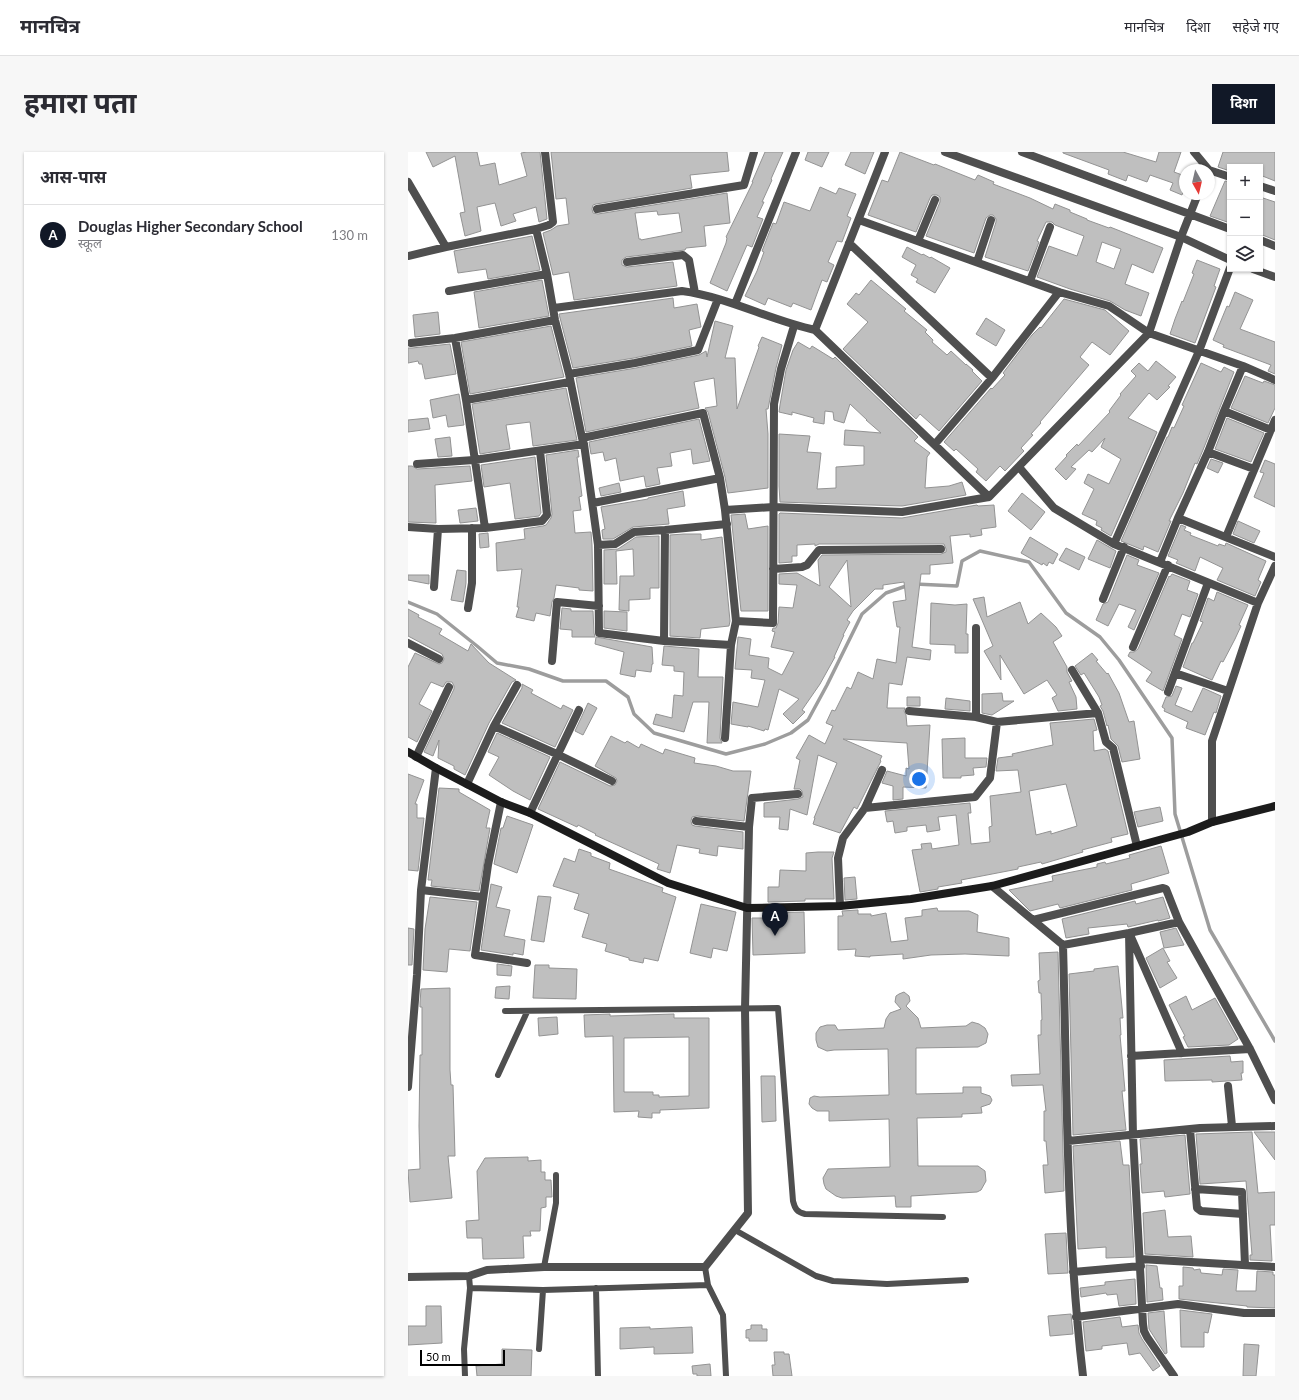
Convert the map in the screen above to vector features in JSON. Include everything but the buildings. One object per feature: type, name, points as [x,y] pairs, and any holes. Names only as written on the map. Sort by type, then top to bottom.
[{"type":"street","points":[[408,256],[549,225],[552,222],[545,152]]},
{"type":"street","points":[[596,209],[744,185],[754,152]]},
{"type":"street","points":[[735,304],[796,152]]},
{"type":"street","points":[[815,330],[885,152]]},
{"type":"street","points":[[945,152],[1181,237],[1227,259]]},
{"type":"street","points":[[1022,152],[1227,228]]},
{"type":"street","points":[[1194,152],[1203,164]]},
{"type":"street","points":[[1215,172],[1227,176]]},
{"type":"street","points":[[408,182],[446,247]]},
{"type":"street","points":[[1263,187],[1275,191]]},
{"type":"street","points":[[918,241],[935,200]]},
{"type":"street","points":[[725,510],[772,507],[902,512],[989,497],[1149,333],[1181,237],[1196,200]]},
{"type":"street","points":[[859,220],[1059,292],[1109,306],[1149,333],[1243,366],[1275,380]]},
{"type":"street","points":[[976,262],[991,220]]},
{"type":"street","points":[[1030,281],[1050,227]]},
{"type":"street","points":[[536,229],[570,378],[583,441],[593,503],[598,545],[599,633],[664,641],[731,645]]},
{"type":"street","points":[[1263,241],[1275,246]]},
{"type":"street","points":[[849,244],[992,378]]},
{"type":"street","points":[[627,262],[683,255],[689,260],[695,293]]},
{"type":"street","points":[[1114,544],[1199,351],[1229,272]]},
{"type":"street","points":[[1261,272],[1275,277]]},
{"type":"street","points":[[449,291],[547,274]]},
{"type":"street","points":[[554,308],[682,292],[695,293],[735,304],[794,326],[815,330],[989,497]]},
{"type":"street","points":[[935,444],[992,378],[1059,292]]},
{"type":"street","points":[[466,400],[698,350],[718,299]]},
{"type":"street","points":[[411,343],[455,338],[556,320]]},
{"type":"street","points":[[736,621],[772,623],[774,404],[781,369],[794,326]]},
{"type":"street","points":[[455,338],[485,528]]},
{"type":"street","points":[[1133,647],[1164,564],[1178,518],[1208,452],[1243,366]]},
{"type":"street","points":[[1224,411],[1271,430]]},
{"type":"street","points":[[417,464],[474,460],[540,451],[703,413],[720,478],[727,524],[736,621],[731,645],[725,738]]},
{"type":"street","points":[[1226,537],[1275,420]]},
{"type":"street","points":[[408,527],[438,529],[485,528],[542,521],[547,515],[540,451]]},
{"type":"street","points":[[1208,452],[1254,469]]},
{"type":"street","points":[[1019,467],[1054,508],[1114,544],[1258,603]]},
{"type":"street","points":[[593,503],[720,478]]},
{"type":"street","points":[[1178,518],[1275,556]]},
{"type":"street","points":[[598,545],[615,544],[634,532],[727,524]]},
{"type":"street","points":[[468,608],[472,583],[472,528]]},
{"type":"street","points":[[434,587],[438,529]]},
{"type":"street","points":[[664,641],[665,530]]},
{"type":"street","points":[[1103,599],[1124,547]]},
{"type":"street","points":[[772,569],[802,568],[807,565],[819,550],[941,549]]},
{"type":"street","points":[[1212,822],[1212,741],[1258,603],[1275,566]]},
{"type":"street","points":[[1168,692],[1208,583]]},
{"type":"street","points":[[552,661],[557,602],[599,606]]},
{"type":"street","points":[[976,628],[976,717]]},
{"type":"street","points":[[408,643],[439,659]]},
{"type":"street","points":[[1072,670],[1098,713],[1106,742],[1113,748],[1137,846]]},
{"type":"street","points":[[1175,673],[1228,691]]},
{"type":"street","points":[[467,784],[494,726],[517,686]]},
{"type":"street","points":[[416,756],[449,687]]},
{"type":"street","points":[[530,813],[559,755],[579,710]]},
{"type":"street","points":[[909,711],[976,717],[997,722],[1098,713]]},
{"type":"street","points":[[865,808],[975,797],[990,778],[997,722]]},
{"type":"street","points":[[494,726],[612,781]]},
{"type":"street","points":[[408,752],[502,802],[530,813],[668,883],[747,908],[840,906],[911,899],[992,886],[1188,832],[1212,822],[1275,806]]},
{"type":"street","points":[[408,1087],[417,975],[421,890],[436,768]]},
{"type":"street","points":[[840,906],[838,858],[843,838],[865,808],[882,770]]},
{"type":"street","points":[[408,1277],[469,1276],[487,1270],[544,1267],[705,1267],[735,1230],[748,1213],[745,1009],[749,828],[752,798],[798,794]]},
{"type":"street","points":[[502,802],[483,897],[475,955],[527,963]]},
{"type":"street","points":[[696,821],[749,828]]},
{"type":"street","points":[[992,886],[1063,945],[1073,1272],[1082,1376]]},
{"type":"street","points":[[1033,920],[1163,888],[1167,890],[1179,922],[1250,1048],[1275,1100]]},
{"type":"street","points":[[421,890],[483,897]]},
{"type":"street","points":[[1063,945],[1179,922]]},
{"type":"street","points":[[1129,933],[1182,1053]]},
{"type":"street","points":[[1129,933],[1133,1136],[1144,1331],[1174,1376]]},
{"type":"street","points":[[408,974],[417,975]]},
{"type":"street","points":[[1131,1056],[1250,1048]]},
{"type":"street","points":[[1228,1086],[1232,1126]]},
{"type":"street","points":[[1068,1140],[1133,1136],[1190,1129],[1232,1126],[1275,1126]]},
{"type":"street","points":[[1190,1129],[1196,1206],[1199,1210],[1244,1214]]},
{"type":"street","points":[[1195,1189],[1242,1192],[1245,1265]]},
{"type":"street","points":[[1073,1272],[1141,1262],[1275,1267]]},
{"type":"street","points":[[1076,1317],[1142,1310],[1178,1304],[1244,1313],[1275,1313]]},
{"type":"lane","points":[[505,1011],[527,1012],[778,1008],[793,1200],[794,1206],[798,1212],[805,1214],[942,1217]]},
{"type":"lane","points":[[498,1075],[527,1012]]},
{"type":"lane","points":[[544,1267],[556,1203],[556,1175]]},
{"type":"lane","points":[[735,1230],[816,1276],[833,1281],[887,1284],[966,1280]]},
{"type":"lane","points":[[705,1267],[708,1285],[723,1315],[726,1376]]},
{"type":"lane","points":[[465,1376],[464,1349],[470,1288],[469,1276]]},
{"type":"lane","points":[[470,1288],[543,1290],[708,1285]]},
{"type":"lane","points":[[596,1288],[598,1376]]},
{"type":"lane","points":[[539,1349],[543,1290]]},
{"type":"waterway","points":[[915,584],[957,586],[962,561],[980,551],[1029,562],[1066,613],[1100,637],[1119,660],[1172,738],[1175,814],[1210,930],[1275,1041]]},
{"type":"waterway","points":[[408,602],[437,614],[497,663],[529,669],[563,681],[606,681],[628,697],[634,714],[654,733],[726,754],[765,744],[791,733],[808,720],[862,614],[886,593],[909,585]]},
{"type":"place","name":"Douglas Higher Secondary School","points":[[775,936]]}]
